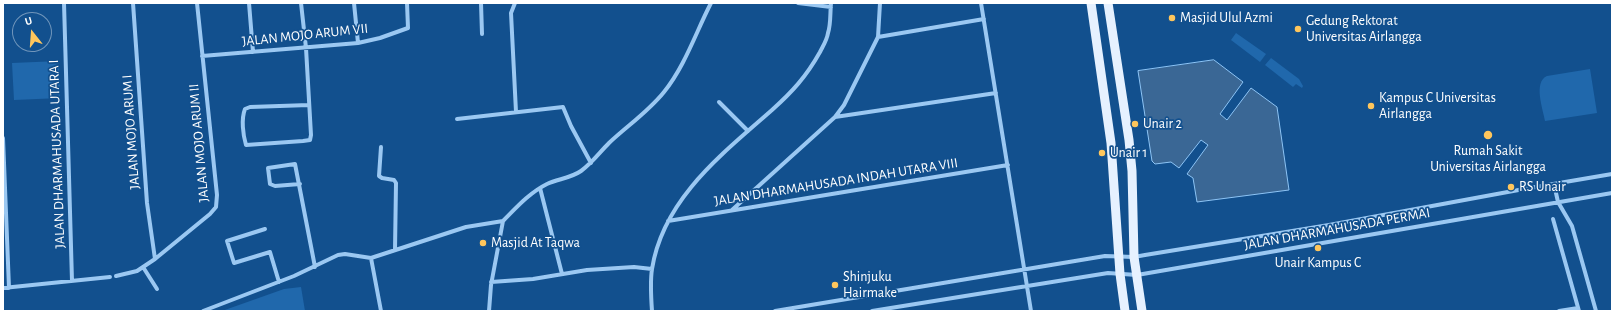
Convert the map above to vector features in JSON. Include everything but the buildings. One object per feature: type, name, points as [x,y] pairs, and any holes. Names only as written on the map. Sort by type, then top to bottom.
[{"type":"main road","points":[[1091,3],[1111,143],[1120,274],[1126,311]]},
{"type":"main road","points":[[1108,3],[1129,140],[1132,171],[1134,257],[1142,311]]},
{"type":"street","name":"JALAN DHARMAHUSADA UTARA I","points":[[64,3],[72,281]]},
{"type":"street","name":"JALAN MOJO ARUM I","points":[[133,3],[147,203],[155,260]]},
{"type":"street","name":"JALAN MOJO ARUM II","points":[[116,276],[132,274],[155,260],[210,214],[216,207],[217,195],[196,3]]},
{"type":"street","points":[[249,3],[253,52]]},
{"type":"street","points":[[301,3],[306,48],[311,135],[310,140],[246,145],[242,114],[245,109],[250,107],[309,105]]},
{"type":"street","points":[[354,3],[358,43]]},
{"type":"street","name":"JALAN MOJO ARUM VII","points":[[202,56],[358,43],[380,38],[408,28],[407,3]]},
{"type":"street","points":[[481,3],[482,34]]},
{"type":"street","points":[[514,3],[511,12],[516,112]]},
{"type":"street","points":[[489,311],[491,282],[503,221],[520,204],[540,188],[554,181],[573,175],[590,163],[609,143],[642,117],[664,92],[680,67],[710,3]]},
{"type":"street","points":[[652,311],[652,269],[659,242],[668,221],[695,180],[719,156],[792,92],[803,79],[825,42],[828,33],[831,5],[798,3]]},
{"type":"street","points":[[732,210],[835,117],[844,105],[878,37],[880,3]]},
{"type":"street","points":[[981,3],[1031,311]]},
{"type":"street","points":[[878,37],[984,19]]},
{"type":"street","points":[[835,117],[996,93]]},
{"type":"street","points":[[719,102],[748,131]]},
{"type":"street","points":[[456,119],[563,107],[590,163]]},
{"type":"street","points":[[3,138],[9,288]]},
{"type":"street","points":[[381,148],[379,176],[394,180],[396,184],[396,250]]},
{"type":"street","points":[[300,184],[275,186],[270,184],[268,168],[295,164],[300,184],[315,267]]},
{"type":"street","name":"JALAN DHARMAHUSADA INDAH UTARA VIII","points":[[668,221],[1008,165]]},
{"type":"street","name":"JALAN DHARMAHUSADA PERMAI","points":[[775,311],[1105,256],[1134,257],[1329,225],[1612,174]]},
{"type":"street","points":[[1554,184],[1558,202],[1572,226],[1596,311]]},
{"type":"street","points":[[540,188],[562,274]]},
{"type":"street","name":"JALAN DHARMAHUSADA PERMAI","points":[[872,311],[1027,287],[1108,272],[1137,275],[1612,193]]},
{"type":"street","points":[[1553,219],[1579,309],[1560,311]]},
{"type":"street","points":[[203,311],[279,282],[315,267],[338,255],[345,254],[371,258],[466,227],[503,221]]},
{"type":"street","points":[[265,229],[227,241],[234,263],[270,252],[279,282]]},
{"type":"street","points":[[371,258],[381,311]]},
{"type":"street","points":[[144,267],[157,290]]},
{"type":"street","points":[[491,282],[533,279],[586,270],[634,267],[652,269]]},
{"type":"street","points":[[3,288],[110,277]]},
{"type":"shaded area","points":[[1236,33],[1266,54],[1260,62],[1231,40]]},
{"type":"shaded area","points":[[1271,58],[1299,79],[1303,86],[1302,88],[1296,84],[1293,87],[1265,65]]},
{"type":"shaded area","points":[[1214,60],[1243,82],[1220,114],[1227,120],[1251,88],[1277,107],[1289,190],[1197,202],[1193,178],[1187,174],[1208,145],[1201,140],[1179,168],[1171,162],[1155,164],[1152,161],[1138,71]]},
{"type":"shaded area","points":[[59,61],[60,98],[14,100],[12,63]]},
{"type":"shaded area","points":[[1590,69],[1597,113],[1545,121],[1540,96],[1540,84],[1543,79],[1547,76]]},
{"type":"shaded area","points":[[301,287],[305,311],[222,311],[284,289]]},
{"type":"place","name":"Masjid Ulul Azmi","points":[[1172,18]]},
{"type":"place","name":"Gedung Rektorat Universitas Airlangga","points":[[1298,29]]},
{"type":"place","name":"Kampus C Universitas Airlangga","points":[[1371,106]]},
{"type":"place","name":"Unair 2","points":[[1135,124]]},
{"type":"place","name":"Rumah Sakit Universitas Airlangga","points":[[1488,135]]},
{"type":"place","name":"Unair 1","points":[[1102,153]]},
{"type":"place","name":"RS Unair","points":[[1511,187]]},
{"type":"place","name":"Masjid At Taqwa","points":[[483,243]]},
{"type":"place","name":"Unair Kampus C","points":[[1318,248]]},
{"type":"place","name":"Shinjuku Hairmake","points":[[835,285]]}]
